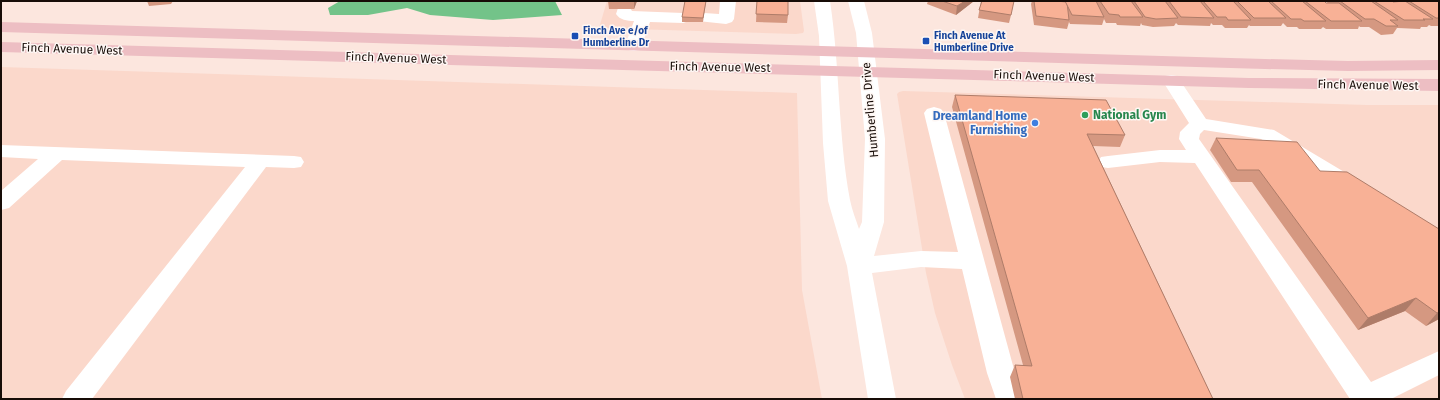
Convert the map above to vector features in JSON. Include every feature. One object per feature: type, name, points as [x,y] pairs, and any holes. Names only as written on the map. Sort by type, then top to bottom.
[{"type":"main road","name":"Finch Avenue West","points":[[1,28],[634,46],[828,61]]},
{"type":"main road","name":"Finch Avenue West","points":[[1,47],[867,62],[1348,66],[1439,65]]},
{"type":"main road","name":"Finch Avenue West","points":[[867,62],[1171,80],[1439,85]]},
{"type":"street","name":"Humberline Drive","points":[[822,1],[839,201],[859,266],[882,399]]},
{"type":"street","name":"Humberline Drive","points":[[856,1],[864,33],[875,138],[874,222],[859,266]]},
{"type":"street","points":[[704,14],[726,19],[726,4]]},
{"type":"street","points":[[624,11],[624,14],[629,16],[644,17],[662,9],[683,14]]},
{"type":"street","points":[[634,46],[644,17]]},
{"type":"street","points":[[1171,80],[1200,124]]},
{"type":"street","points":[[934,113],[1001,373],[1010,399]]},
{"type":"street","points":[[1366,195],[1267,134],[1200,124],[1190,132],[1189,140],[1365,398],[1439,362]]},
{"type":"street","points":[[1,151],[294,162]]},
{"type":"street","points":[[1,202],[57,153]]},
{"type":"street","points":[[1108,162],[1160,156],[1201,157]]},
{"type":"street","points":[[76,399],[260,161]]},
{"type":"street","points":[[859,266],[922,259],[972,261]]},
{"type":"shaded area","points":[[607,1],[800,1],[804,31],[803,33],[796,34],[599,28]]},
{"type":"shaded area","points":[[1,67],[797,93],[802,290],[822,399],[1,399]]},
{"type":"shaded area","points":[[903,91],[1367,105],[1439,105],[1439,399],[965,399],[935,313],[926,273],[897,94]]},
{"type":"green space","points":[[340,1],[555,1],[562,15],[493,20],[430,15],[407,8],[368,15],[330,15],[328,8]]},
{"type":"building","points":[[685,1],[706,1],[703,18],[682,17]]},
{"type":"building","points":[[757,1],[788,1],[788,15],[756,14]]},
{"type":"building","points":[[942,1],[965,1],[957,6]]},
{"type":"building","points":[[982,1],[1014,1],[1011,15],[979,10]]},
{"type":"building","points":[[1034,1],[1067,2],[1069,20],[1036,16]]},
{"type":"building","points":[[1065,1],[1096,1],[1104,17],[1072,15]]},
{"type":"building","points":[[1100,1],[1131,1],[1143,17],[1120,17],[1119,15],[1109,14]]},
{"type":"building","points":[[1134,1],[1165,1],[1178,18],[1156,19],[1145,17]]},
{"type":"building","points":[[1169,1],[1200,1],[1214,18],[1181,17]]},
{"type":"building","points":[[1203,1],[1233,1],[1251,20],[1228,20],[1226,17],[1217,17]]},
{"type":"building","points":[[1237,1],[1268,1],[1286,18],[1254,18]]},
{"type":"building","points":[[1271,1],[1302,1],[1326,21],[1304,21],[1301,19],[1291,19]]},
{"type":"building","points":[[1305,1],[1339,3],[1362,21],[1331,21]]},
{"type":"building","points":[[1340,1],[1371,1],[1398,20],[1390,20],[1398,26],[1386,26],[1374,19],[1365,19]]},
{"type":"building","points":[[1374,1],[1405,1],[1433,19],[1404,20]]},
{"type":"building","points":[[1409,1],[1439,1],[1439,18],[1436,18]]},
{"type":"building","points":[[955,95],[1106,100],[1125,135],[1087,134],[1213,399],[1023,399],[1015,365],[1032,366]]},
{"type":"building","points":[[1216,138],[1297,142],[1320,171],[1347,172],[1439,229],[1439,312],[1437,313],[1416,298],[1368,318],[1259,170],[1237,170]]},
{"type":"place","name":"Finch Ave e/of Humberline Dr","points":[[575,36]]},
{"type":"place","name":"Finch Avenue At Humberline Drive","points":[[926,41]]},
{"type":"place","name":"National Gym","points":[[1085,115]]},
{"type":"place","name":"Dreamland Home Furnishing","points":[[1035,123]]}]
